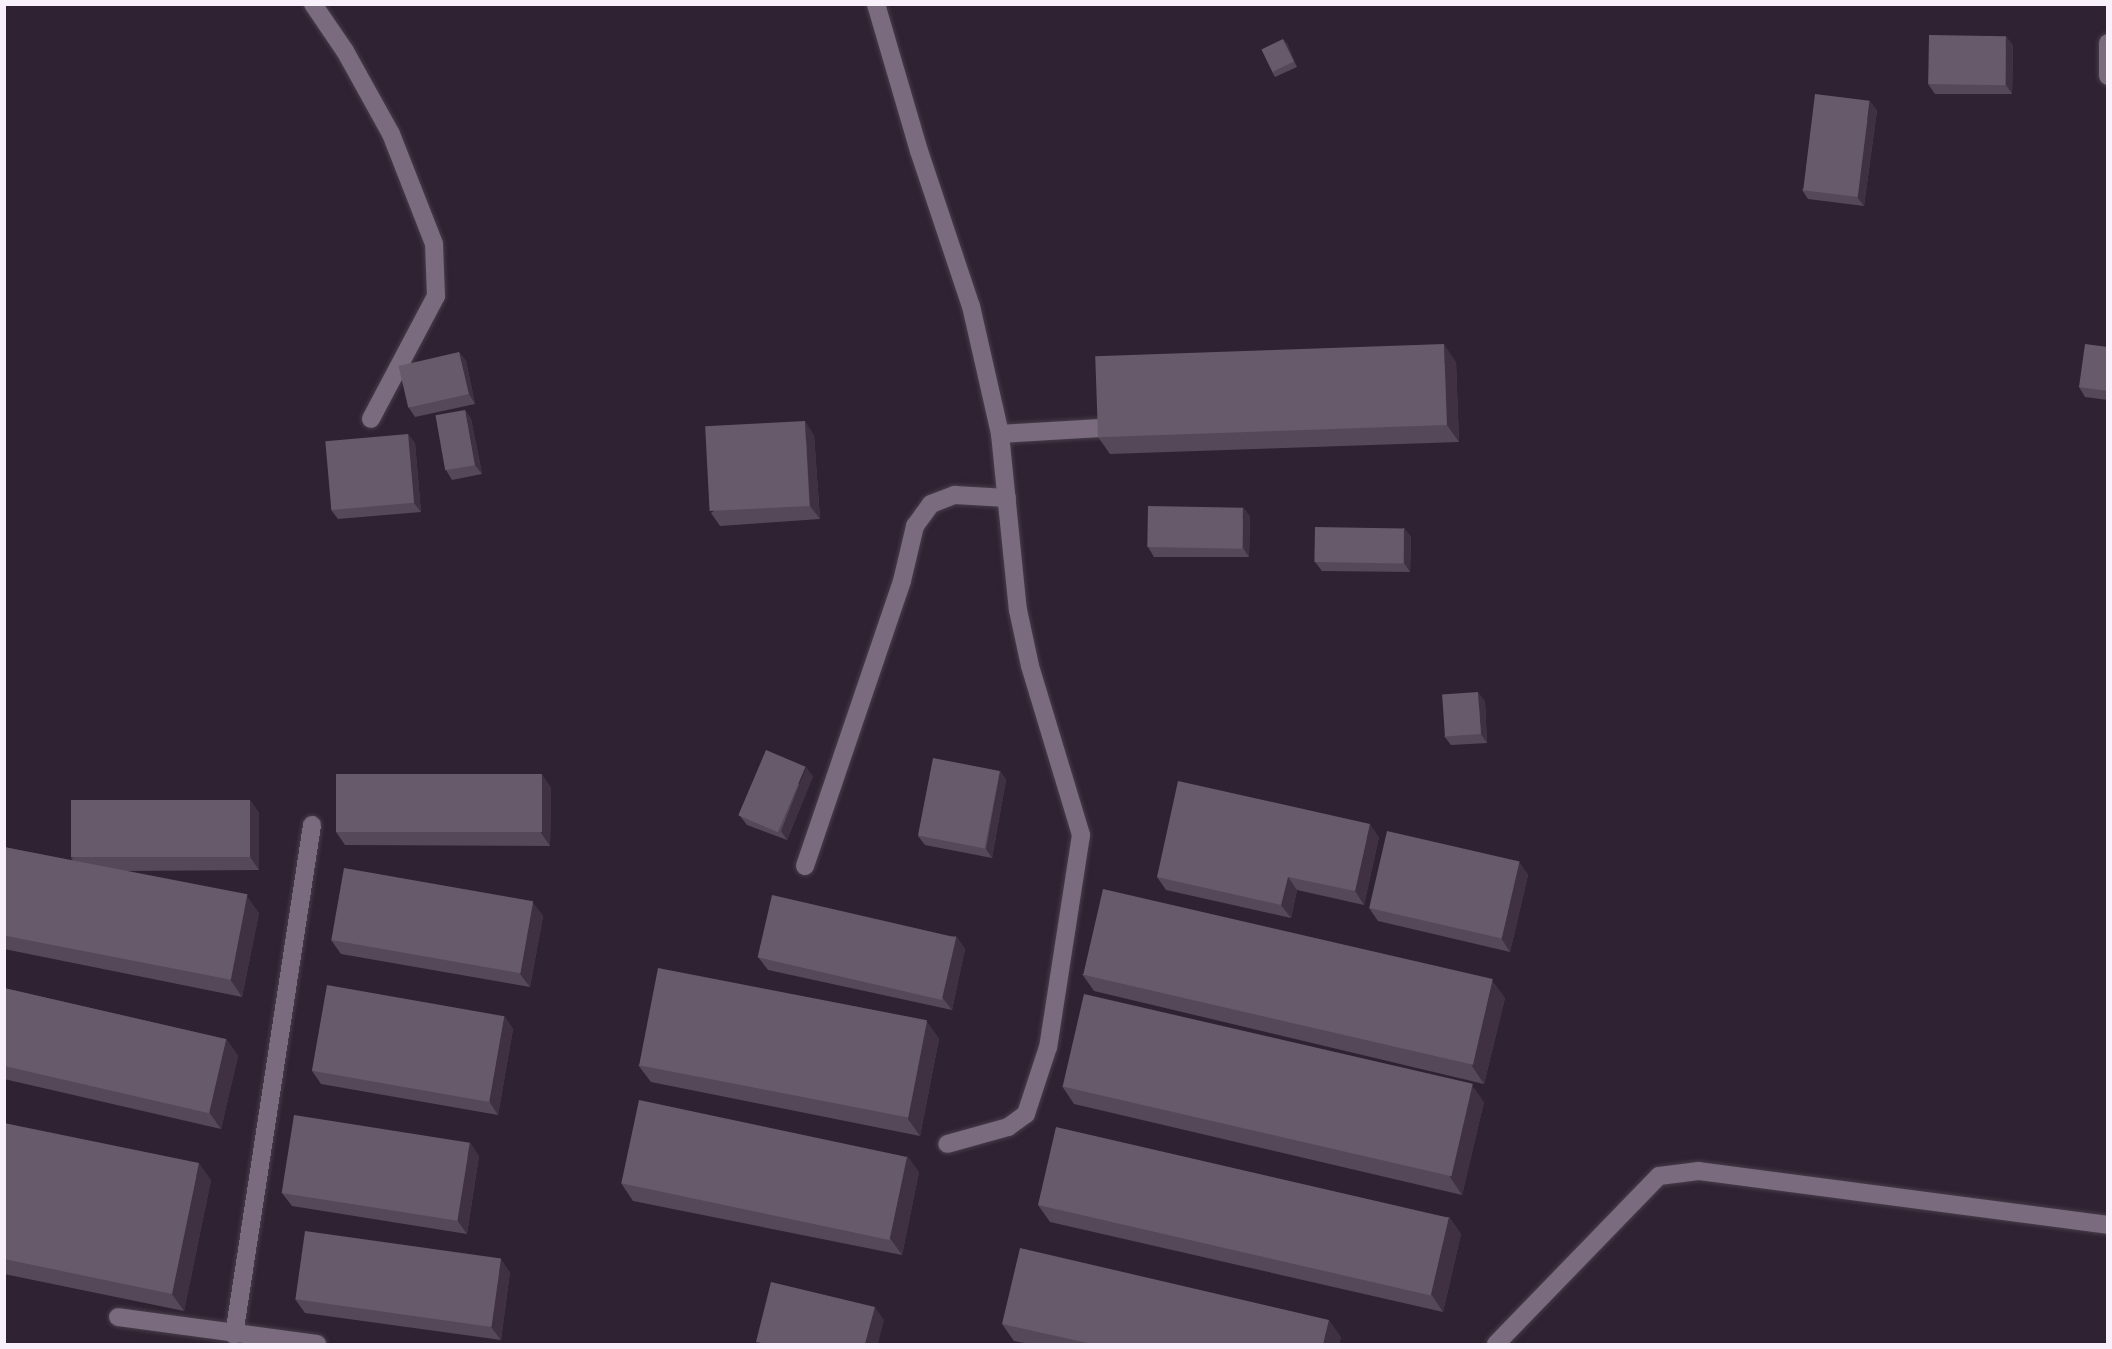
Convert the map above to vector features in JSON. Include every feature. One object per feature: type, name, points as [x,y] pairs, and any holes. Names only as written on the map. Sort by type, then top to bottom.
[{"type":"lane","points":[[313,4],[345,51],[391,134],[434,244],[436,296],[371,419]]},
{"type":"lane","points":[[876,4],[919,151],[971,306],[1000,434],[1018,610],[1030,666],[1081,835],[1048,1047],[1026,1114],[1008,1127],[946,1144]]},
{"type":"lane","points":[[2108,43],[2108,76]]},
{"type":"lane","points":[[1000,434],[1100,428]]},
{"type":"lane","points":[[804,866],[902,581],[915,526],[931,504],[955,495],[1007,498]]},
{"type":"lane","points":[[234,1335],[312,825]]},
{"type":"lane","points":[[1496,1344],[1659,1176],[1699,1171],[2108,1226]]},
{"type":"lane","points":[[118,1317],[234,1335],[317,1344]]},
{"type":"building","points":[[1929,35],[2006,36],[2005,85],[1928,84]]},
{"type":"building","points":[[1283,39],[1294,61],[1272,72],[1261,50]]},
{"type":"building","points":[[1815,94],[1870,101],[1858,197],[1803,190]]},
{"type":"building","points":[[1444,344],[1447,425],[1098,437],[1095,356]]},
{"type":"building","points":[[2085,344],[2108,347],[2108,391],[2079,387]]},
{"type":"building","points":[[459,352],[469,394],[408,408],[399,366]]},
{"type":"building","points":[[465,410],[475,465],[445,470],[435,415]]},
{"type":"building","points":[[805,421],[809,506],[710,511],[705,426]]},
{"type":"building","points":[[408,434],[414,503],[331,510],[325,441]]},
{"type":"building","points":[[1148,506],[1243,508],[1242,549],[1147,547]]},
{"type":"building","points":[[1315,527],[1404,529],[1403,564],[1314,562]]},
{"type":"building","points":[[1478,692],[1481,734],[1445,736],[1442,695]]},
{"type":"building","points":[[766,750],[806,767],[778,832],[738,815]]},
{"type":"building","points":[[933,758],[1000,771],[985,849],[918,836]]},
{"type":"building","points":[[336,774],[542,774],[542,832],[336,832]]},
{"type":"building","points":[[1178,781],[1370,824],[1355,891],[1288,877],[1281,905],[1157,877]]},
{"type":"building","points":[[71,800],[250,800],[250,857],[71,857]]},
{"type":"building","points":[[1387,831],[1520,862],[1502,939],[1369,908]]},
{"type":"building","points":[[4,847],[247,894],[231,980],[4,936]]},
{"type":"building","points":[[344,868],[533,901],[520,973],[331,940]]},
{"type":"building","points":[[1103,889],[1493,979],[1473,1065],[1083,975]]},
{"type":"building","points":[[772,895],[956,938],[942,1000],[758,957]]},
{"type":"building","points":[[658,968],[927,1020],[908,1117],[639,1065]]},
{"type":"building","points":[[327,985],[504,1016],[489,1102],[312,1071]]},
{"type":"building","points":[[4,988],[226,1039],[209,1113],[4,1066]]},
{"type":"building","points":[[1084,994],[1473,1084],[1451,1176],[1063,1087]]},
{"type":"building","points":[[639,1100],[907,1157],[889,1240],[621,1183]]},
{"type":"building","points":[[294,1115],[470,1143],[457,1221],[282,1193]]},
{"type":"building","points":[[4,1123],[199,1163],[172,1294],[4,1259]]},
{"type":"building","points":[[1056,1127],[1449,1218],[1431,1296],[1038,1205]]},
{"type":"building","points":[[305,1231],[501,1259],[491,1327],[295,1299]]},
{"type":"building","points":[[1020,1248],[1329,1320],[1323,1344],[1092,1344],[1002,1324]]},
{"type":"building","points":[[771,1282],[875,1307],[865,1344],[766,1344],[756,1342]]}]
